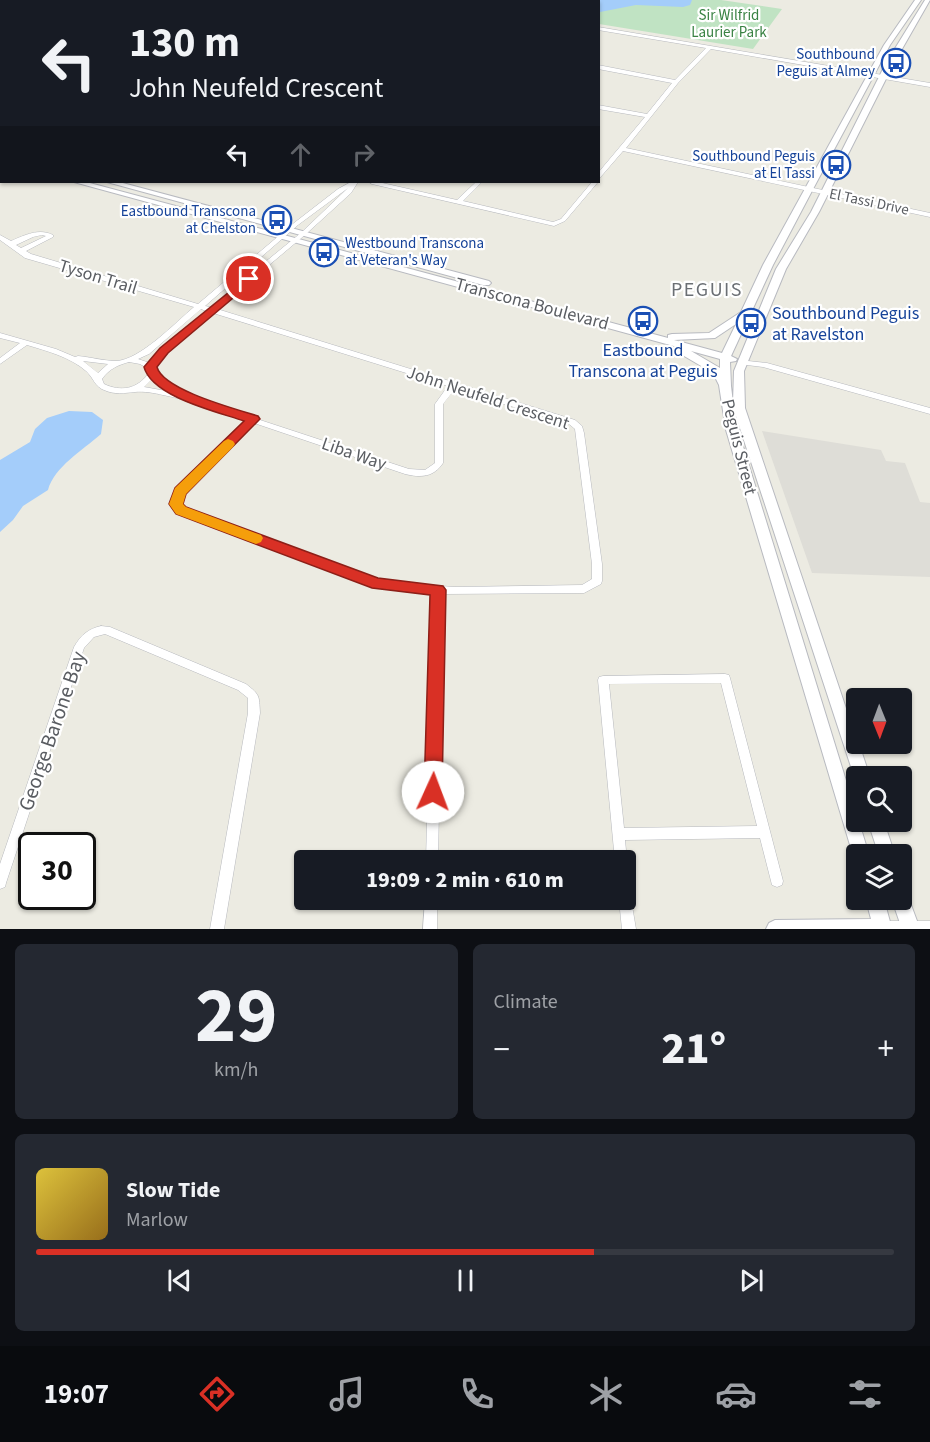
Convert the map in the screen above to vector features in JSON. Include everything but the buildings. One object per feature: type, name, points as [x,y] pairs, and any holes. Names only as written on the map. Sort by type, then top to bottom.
[{"type":"street","name":"Peguis Street","points":[[858,844],[732,430],[725,386],[726,355],[744,314],[809,189],[887,45],[918,0]]},
{"type":"street","name":"Peguis Street","points":[[858,766],[739,408],[739,371],[781,269],[907,34],[928,0]]},
{"type":"street","points":[[600,28],[930,85]]},
{"type":"street","points":[[600,176],[676,82],[710,47]]},
{"type":"street","points":[[600,67],[676,82]]},
{"type":"street","points":[[600,107],[648,116]]},
{"type":"street","name":"El Tassi Drive","points":[[623,149],[930,215]]},
{"type":"street","name":"Transcona Boulevard","points":[[82,183],[286,233],[304,233],[672,337],[743,360]]},
{"type":"street","name":"Transcona Boulevard","points":[[114,183],[286,233],[296,240],[658,339],[726,355]]},
{"type":"street","points":[[0,335],[70,357],[82,363],[98,379],[104,370],[116,363],[146,352],[286,233],[340,190],[353,183]]},
{"type":"street","points":[[136,389],[147,382],[164,350],[304,233],[349,192],[354,183]]},
{"type":"street","points":[[376,183],[554,224],[563,220],[595,183]]},
{"type":"street","points":[[458,202],[478,183]]},
{"type":"street","points":[[11,244],[40,233],[47,232],[51,236],[21,251]]},
{"type":"street","name":"Tyson Trail","points":[[0,237],[28,256],[200,307]]},
{"type":"street","name":"John Neufeld Crescent","points":[[200,307],[563,418],[579,428],[598,576],[593,585],[584,589],[438,590],[377,584],[181,511],[176,504],[180,492],[253,419]]},
{"type":"street","points":[[672,337],[711,336],[744,314]]},
{"type":"street","points":[[658,339],[717,371],[725,386]]},
{"type":"street","points":[[0,362],[25,343]]},
{"type":"street","points":[[70,357],[116,363]]},
{"type":"street","name":"Liba Way","points":[[129,360],[142,362],[189,399]]},
{"type":"street","points":[[743,360],[930,411]]},
{"type":"street","name":"Liba Way","points":[[98,379],[100,386],[109,391],[122,392],[136,389],[189,399],[408,472],[422,474],[433,470],[439,463],[438,410],[442,400],[453,386]]},
{"type":"street","points":[[432,850],[438,590]]},
{"type":"street","name":"George Barone Bay","points":[[0,883],[79,647],[86,636],[97,630],[106,630],[242,687],[253,696],[254,713],[217,929]]},
{"type":"street","points":[[620,850],[603,680],[725,678],[777,881]]},
{"type":"street","points":[[618,834],[765,832]]},
{"type":"street","points":[[430,929],[431,910]]},
{"type":"street","points":[[626,910],[629,929]]},
{"type":"street","points":[[877,910],[883,928]]},
{"type":"street","points":[[905,910],[911,928]]},
{"type":"street","points":[[775,929],[930,927]]},
{"type":"shaded area","points":[[762,431],[881,450],[886,461],[905,463],[920,502],[930,503],[930,577],[812,573]]},
{"type":"green space","name":"Sir Wilfrid Laurier Park","points":[[600,0],[721,0],[782,9],[753,49],[600,24]]},
{"type":"water","points":[[600,0],[692,0],[690,5],[683,7],[636,5],[600,12]]},
{"type":"water","points":[[69,411],[92,412],[103,420],[101,434],[63,466],[48,490],[23,506],[0,532],[0,460],[30,442],[35,429],[47,418]]},
{"type":"slow traffic","points":[[228,444],[180,492],[176,504],[181,511],[256,538]]},
{"type":"place","name":"Southbound Peguis at Almey","points":[[896,63]]},
{"type":"place","name":"Southbound Peguis at El Tassi","points":[[836,165]]},
{"type":"place","name":"Eastbound Transcona at Chelston","points":[[277,220]]},
{"type":"place","name":"Westbound Transcona at Veteran's Way","points":[[324,252]]},
{"type":"place","name":"Eastbound Transcona at Peguis","points":[[643,321]]},
{"type":"place","name":"Southbound Peguis at Ravelston","points":[[751,323]]},
{"type":"district","name":"PEGUIS","points":[[707,290]]},
{"type":"route","points":[[249,279],[164,350],[151,367],[152,374],[158,380],[189,399],[253,419],[180,492],[176,504],[181,511],[377,584],[438,590],[433,792]]}]
